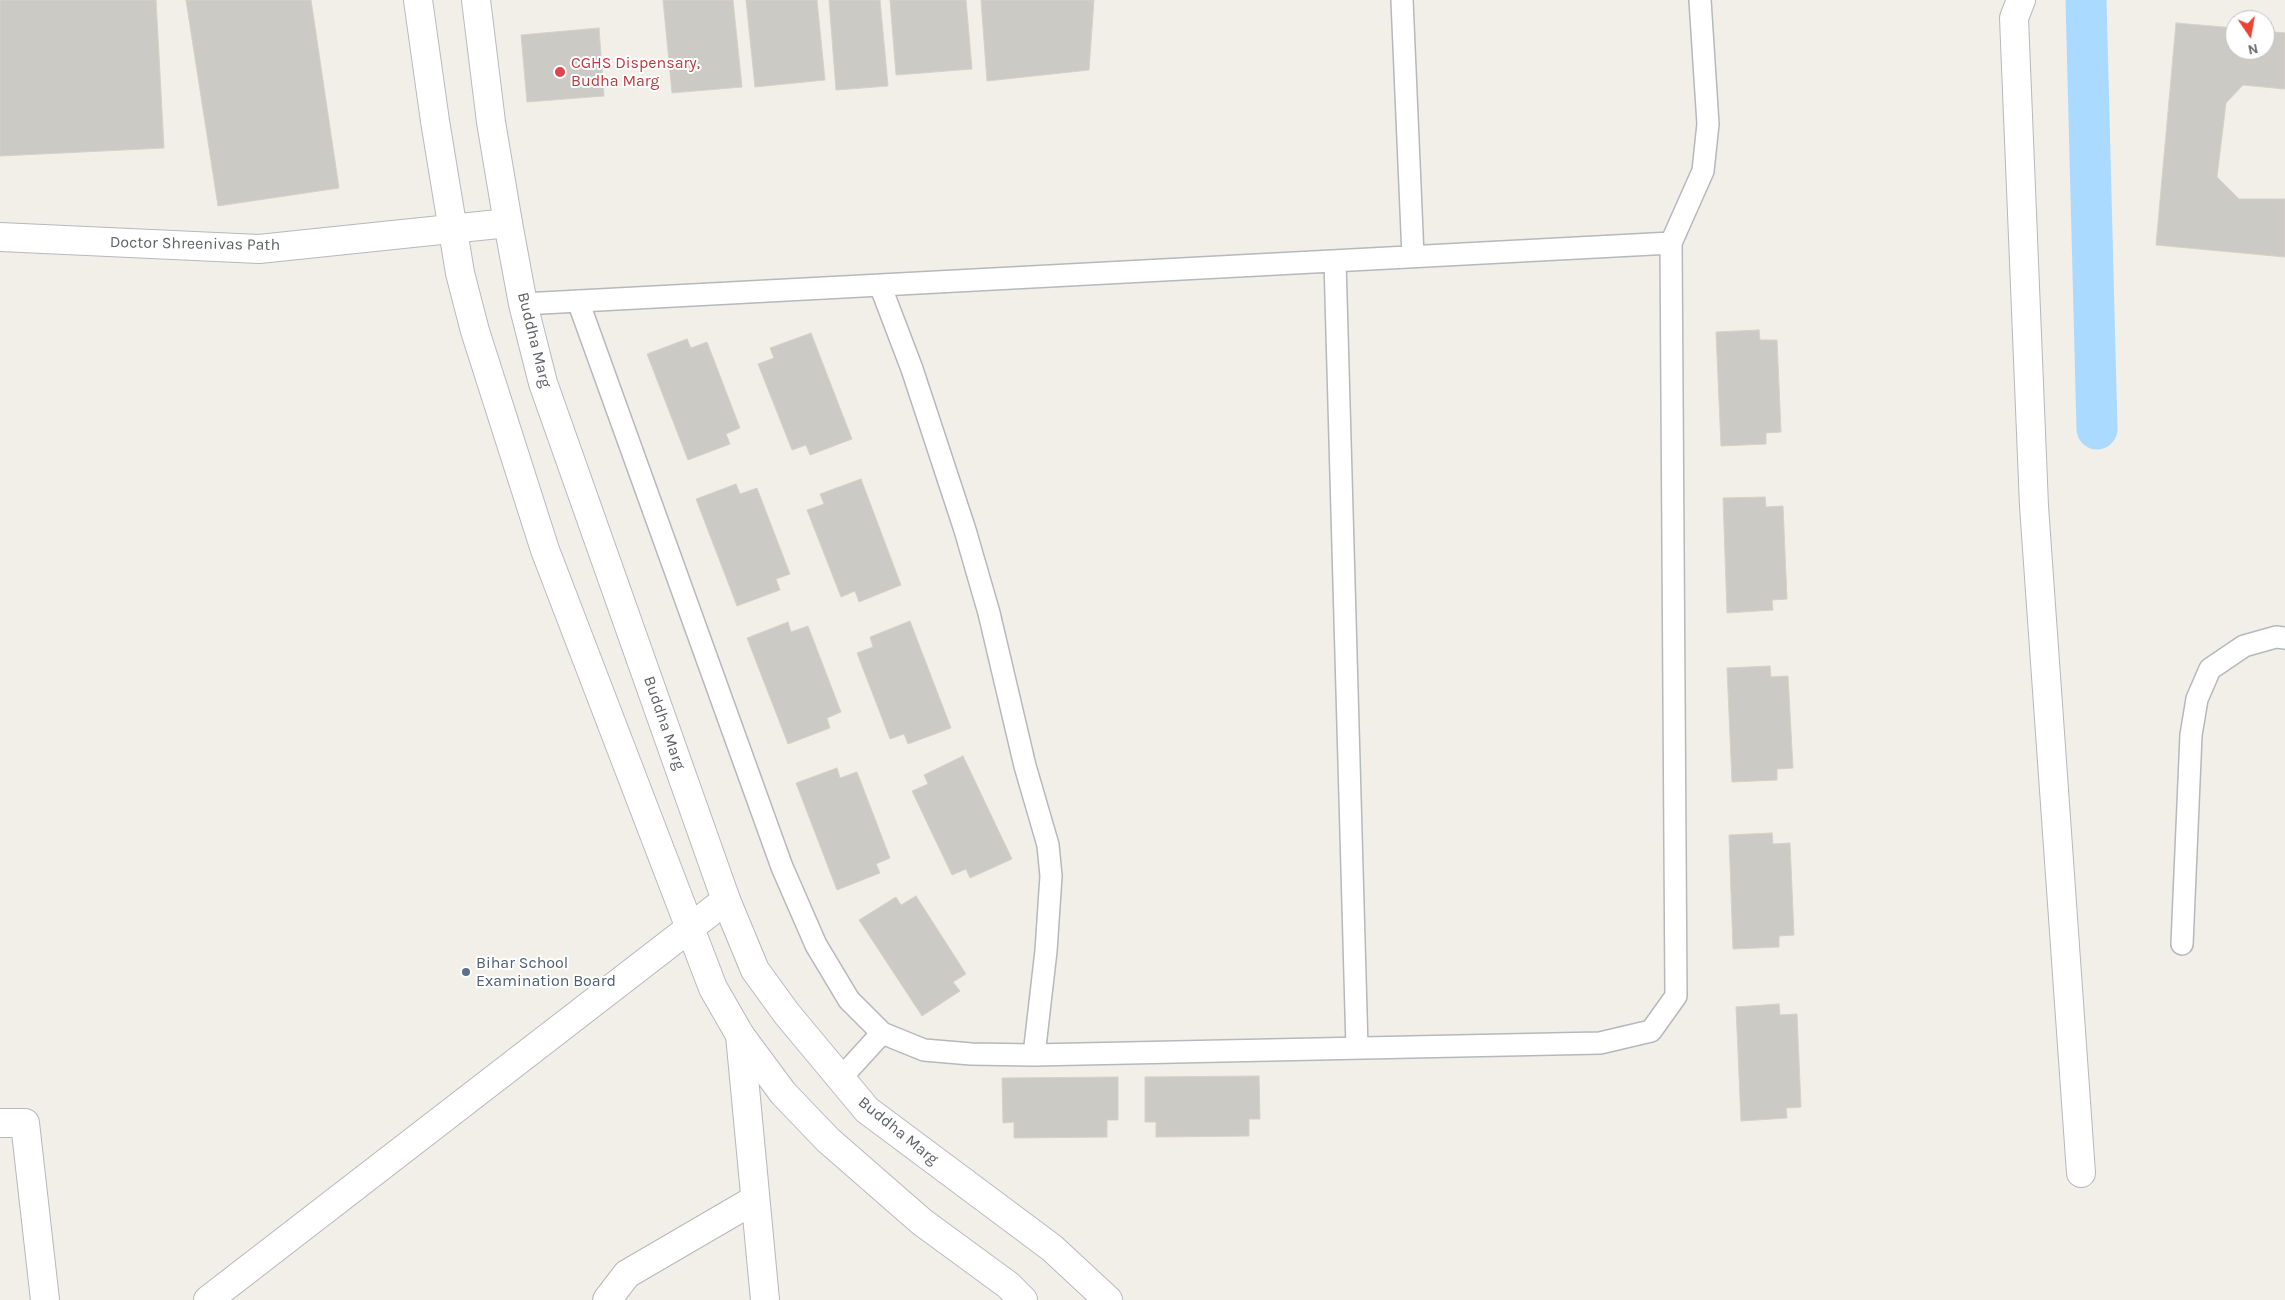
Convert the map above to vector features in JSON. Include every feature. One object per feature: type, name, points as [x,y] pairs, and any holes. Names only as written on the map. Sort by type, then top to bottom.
[{"type":"street","points":[[418,0],[460,273],[475,331],[545,550],[713,988],[740,1035],[783,1093],[828,1140],[922,1222],[1008,1285],[1023,1300]]},
{"type":"street","name":"Buddha Marg","points":[[476,0],[492,122],[508,222],[523,304],[543,383],[726,900],[755,970],[787,1014],[867,1110],[1052,1248],[1108,1300]]},
{"type":"street","points":[[2021,0],[2014,18],[2034,506],[2081,1173]]},
{"type":"street","name":"Doctor Shreenivas Path","points":[[0,237],[259,248],[453,230],[508,222]]},
{"type":"street","points":[[208,1300],[726,900]]},
{"type":"street","points":[[740,1035],[754,1200],[765,1300]]},
{"type":"street","points":[[0,1123],[25,1123],[45,1300]]},
{"type":"street","points":[[607,1300],[627,1274],[754,1200]]},
{"type":"lane","points":[[1402,0],[1413,256]]},
{"type":"lane","points":[[578,301],[782,867],[816,945],[849,1000],[882,1033],[924,1050],[971,1054],[1034,1055],[1600,1043],[1651,1032],[1676,996],[1671,243],[1703,171],[1708,124],[1700,0]]},
{"type":"lane","points":[[523,304],[1671,243]]},
{"type":"lane","points":[[1335,261],[1357,1048]]},
{"type":"lane","points":[[880,285],[921,397],[965,530],[989,613],[1025,766],[1048,845],[1051,876],[1046,951],[1034,1055]]},
{"type":"lane","points":[[2182,944],[2191,735],[2197,699],[2210,669],[2244,646],[2276,637],[2285,638]]},
{"type":"lane","points":[[840,1079],[882,1033]]},
{"type":"building","points":[[0,0],[156,0],[164,148],[0,156]]},
{"type":"building","points":[[186,0],[311,0],[339,188],[218,206]]},
{"type":"building","points":[[663,0],[733,0],[742,87],[672,93]]},
{"type":"building","points":[[746,0],[817,0],[825,80],[755,87]]},
{"type":"building","points":[[829,0],[880,0],[888,86],[836,90]]},
{"type":"building","points":[[890,0],[966,0],[972,69],[896,75]]},
{"type":"building","points":[[981,0],[1094,0],[1089,70],[987,81]]},
{"type":"building","points":[[2176,23],[2225,27],[2225,60],[2275,60],[2275,32],[2285,33],[2285,89],[2243,85],[2226,103],[2217,177],[2239,199],[2285,199],[2285,257],[2156,245]]},
{"type":"building","points":[[599,28],[604,96],[527,102],[521,35]]},
{"type":"building","points":[[1759,330],[1760,340],[1777,340],[1781,432],[1766,433],[1766,444],[1721,446],[1716,332]]},
{"type":"building","points":[[811,333],[852,439],[810,455],[806,445],[792,450],[758,364],[774,358],[770,348]]},
{"type":"building","points":[[687,339],[691,348],[707,342],[740,428],[726,434],[730,444],[688,460],[647,354]]},
{"type":"building","points":[[861,479],[901,585],[859,602],[855,591],[841,597],[807,510],[824,504],[820,494]]},
{"type":"building","points":[[736,484],[740,494],[757,488],[790,574],[776,579],[780,590],[737,606],[696,499]]},
{"type":"building","points":[[1765,497],[1766,507],[1783,506],[1787,599],[1772,600],[1773,610],[1727,613],[1723,498]]},
{"type":"building","points":[[910,621],[951,728],[908,744],[904,734],[890,739],[857,653],[873,647],[870,637]]},
{"type":"building","points":[[788,622],[791,632],[808,626],[841,712],[827,718],[830,728],[788,744],[747,638]]},
{"type":"building","points":[[1770,666],[1771,677],[1788,676],[1793,768],[1777,769],[1777,780],[1732,782],[1727,668]]},
{"type":"building","points":[[963,756],[1012,859],[970,878],[966,869],[952,875],[912,791],[928,784],[924,775]]},
{"type":"building","points":[[837,768],[840,778],[857,772],[890,858],[876,864],[880,873],[837,890],[796,783]]},
{"type":"building","points":[[1772,833],[1773,844],[1790,843],[1794,935],[1779,936],[1779,947],[1733,949],[1729,835]]},
{"type":"building","points":[[916,896],[966,974],[953,982],[960,991],[922,1016],[859,920],[896,897],[901,905]]},
{"type":"building","points":[[1779,1004],[1780,1015],[1797,1014],[1801,1107],[1786,1108],[1787,1118],[1741,1121],[1736,1007]]},
{"type":"building","points":[[1259,1076],[1260,1119],[1249,1119],[1249,1136],[1156,1137],[1156,1122],[1145,1122],[1145,1077]]},
{"type":"building","points":[[1118,1077],[1118,1120],[1107,1120],[1107,1137],[1014,1138],[1014,1122],[1003,1123],[1002,1078]]},
{"type":"waterway","points":[[2086,0],[2097,429]]},
{"type":"place","name":"CGHS Dispensary, Budha Marg","points":[[560,72]]},
{"type":"place","name":"Bihar School Examination Board","points":[[466,972]]}]
